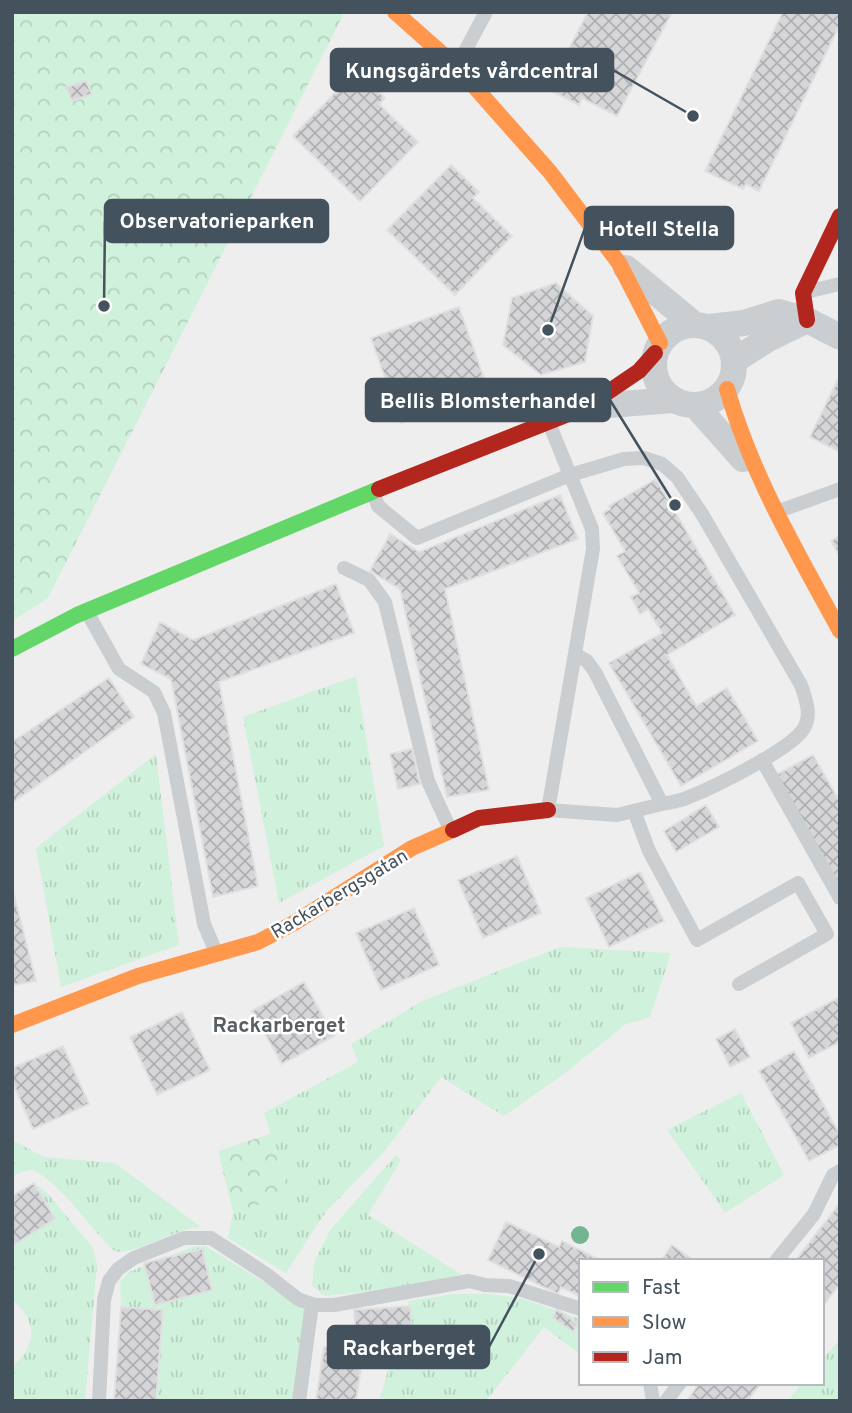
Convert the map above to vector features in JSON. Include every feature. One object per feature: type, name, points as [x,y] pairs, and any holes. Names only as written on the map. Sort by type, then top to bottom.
[{"type":"street","points":[[395,12],[457,67],[550,172],[619,263],[658,348],[654,368],[656,379],[663,391],[685,403],[758,477]]},
{"type":"street","points":[[807,320],[803,293],[840,216]]},
{"type":"street","points":[[586,407],[628,402],[709,402],[727,389],[734,374],[735,360],[730,345],[721,334],[702,326],[619,263]]},
{"type":"street","points":[[12,649],[87,611],[373,491],[586,407],[639,371],[669,333],[680,327],[744,323],[779,312],[807,320],[840,337]]},
{"type":"street","points":[[735,360],[768,339],[807,320]]},
{"type":"street","points":[[727,389],[735,420],[758,477],[840,631]]},
{"type":"street","name":"Rackarbergsgatan","points":[[12,1025],[115,984],[258,942],[294,923],[412,848],[479,818],[548,810]]},
{"type":"lane","points":[[457,67],[486,12]]},
{"type":"lane","points":[[803,293],[840,284]]},
{"type":"lane","points":[[548,810],[593,549],[592,530],[549,422]]},
{"type":"lane","name":"Rackarbergsgatan","points":[[373,491],[378,506],[417,538],[570,475],[624,459],[644,458],[662,464],[677,477],[702,514],[792,668],[807,702],[808,715],[803,730],[788,744],[762,760],[687,798],[617,815],[548,810]]},
{"type":"lane","points":[[777,512],[840,489]]},
{"type":"lane","points":[[344,568],[369,579],[385,602],[428,781],[451,831]]},
{"type":"lane","points":[[87,611],[119,669],[154,692],[164,713],[204,924],[216,953]]},
{"type":"lane","points":[[12,649],[45,627],[52,612]]},
{"type":"lane","points":[[575,654],[587,661],[595,672],[662,804]]},
{"type":"lane","points":[[762,760],[840,898]]},
{"type":"lane","points":[[634,811],[649,851],[697,940],[797,883],[833,932],[739,984]]},
{"type":"lane","points":[[778,1259],[814,1214],[833,1175],[840,1171]]},
{"type":"lane","points":[[99,1401],[104,1300],[109,1281],[118,1269],[134,1258],[184,1238],[211,1238],[298,1299],[312,1304],[334,1305],[469,1281],[509,1286],[579,1308]]},
{"type":"lane","points":[[299,1401],[312,1304]]},
{"type":"lane","points":[[666,1401],[678,1385]]},
{"type":"green space","points":[[12,12],[338,12],[343,15],[48,598],[12,621]]},
{"type":"green space","points":[[356,676],[384,846],[279,903],[243,717]]},
{"type":"green space","points":[[156,754],[179,945],[61,987],[36,848]]},
{"type":"green space","points":[[560,947],[671,953],[650,1017],[626,1024],[564,1074],[504,1116],[441,1077],[383,1153],[325,1213],[286,1273],[228,1238],[233,1212],[289,1195],[264,1113],[358,1062],[351,1044],[422,1001]]},
{"type":"green space","points":[[741,1093],[784,1175],[725,1213],[667,1130]]},
{"type":"green space","points":[[270,1134],[289,1196],[233,1212],[218,1151]]},
{"type":"green space","points":[[12,1140],[44,1157],[115,1163],[201,1227],[179,1232],[138,1248],[116,1252],[44,1177],[32,1169],[12,1176]]},
{"type":"green space","points":[[396,1155],[401,1160],[368,1215],[462,1275],[401,1288],[325,1296],[312,1286],[314,1263],[330,1230]]},
{"type":"green space","points":[[34,1183],[48,1194],[93,1248],[97,1264],[85,1401],[12,1401],[12,1367],[26,1350],[31,1333],[26,1316],[12,1300],[12,1246],[55,1219]]},
{"type":"green space","points":[[205,1246],[303,1306],[307,1315],[294,1401],[156,1401],[163,1310],[121,1307],[120,1282],[129,1272],[192,1247]]},
{"type":"green space","points":[[453,1294],[520,1298],[579,1318],[579,1353],[544,1327],[486,1401],[379,1401],[389,1367],[413,1347],[408,1301]]},
{"type":"green space","points":[[840,1339],[840,1401],[788,1401],[800,1385],[824,1385],[824,1358]]},
{"type":"building","points":[[588,12],[672,12],[617,116],[582,98],[579,105],[548,89]]},
{"type":"building","points":[[783,12],[840,12],[840,24],[759,191],[746,184],[743,189],[705,171]]},
{"type":"building","points":[[357,70],[385,98],[379,104],[418,142],[360,201],[293,136]]},
{"type":"building","points":[[86,81],[92,94],[72,101],[66,87]]},
{"type":"building","points":[[451,165],[479,192],[473,198],[512,236],[455,295],[387,230]]},
{"type":"building","points":[[556,283],[593,316],[585,362],[541,375],[503,345],[512,298]]},
{"type":"building","points":[[459,307],[486,384],[434,402],[438,411],[401,423],[371,338]]},
{"type":"building","points":[[840,375],[840,452],[810,437]]},
{"type":"building","points":[[656,479],[735,615],[667,655],[696,706],[727,688],[758,741],[681,786],[609,663],[662,633],[648,609],[640,614],[631,597],[639,593],[617,556],[625,551],[603,513],[610,509],[609,506]]},
{"type":"building","points":[[560,495],[578,539],[445,589],[489,790],[447,797],[400,589],[370,571],[390,534],[419,552]]},
{"type":"building","points":[[840,536],[840,557],[831,541]]},
{"type":"building","points":[[336,584],[354,633],[219,682],[258,886],[213,897],[171,679],[141,664],[160,622],[193,640]]},
{"type":"building","points":[[109,678],[134,717],[12,803],[12,742]]},
{"type":"building","points":[[412,749],[420,784],[398,789],[390,754]]},
{"type":"building","points":[[813,755],[840,802],[840,891],[774,776]]},
{"type":"building","points":[[706,805],[719,827],[676,852],[664,831]]},
{"type":"building","points":[[517,856],[541,913],[483,938],[458,880]]},
{"type":"building","points":[[640,872],[664,921],[609,947],[586,898]]},
{"type":"building","points":[[12,887],[36,981],[12,985]]},
{"type":"building","points":[[414,908],[439,965],[381,990],[356,933]]},
{"type":"building","points":[[304,982],[334,1036],[282,1064],[252,1011]]},
{"type":"building","points":[[840,997],[840,1042],[809,1058],[791,1023]]},
{"type":"building","points":[[182,1012],[210,1070],[157,1095],[130,1037]]},
{"type":"building","points":[[735,1029],[750,1057],[730,1067],[716,1039]]},
{"type":"building","points":[[63,1046],[89,1104],[33,1129],[12,1081],[12,1068]]},
{"type":"building","points":[[794,1051],[840,1135],[840,1145],[809,1161],[759,1071]]},
{"type":"building","points":[[34,1183],[55,1219],[12,1246],[12,1196]]},
{"type":"building","points":[[840,1203],[840,1284],[824,1304],[824,1259],[797,1259]]},
{"type":"building","points":[[506,1222],[559,1247],[562,1241],[598,1259],[579,1259],[579,1296],[561,1287],[558,1294],[488,1260]]},
{"type":"building","points":[[672,1245],[691,1259],[662,1259]]},
{"type":"building","points":[[202,1249],[212,1290],[155,1305],[144,1263]]},
{"type":"building","points":[[410,1306],[413,1347],[357,1352],[354,1310]]},
{"type":"building","points":[[121,1307],[163,1310],[156,1401],[114,1401]]},
{"type":"building","points":[[557,1309],[578,1324],[573,1332],[552,1317]]},
{"type":"building","points":[[324,1347],[363,1353],[356,1401],[316,1401]]},
{"type":"building","points":[[698,1385],[759,1385],[747,1401],[687,1401]]},
{"type":"traffic: fast","points":[[12,649],[77,615],[379,489]]},
{"type":"traffic: slow","points":[[395,12],[457,67],[550,172],[619,263],[660,343]]},
{"type":"traffic: slow","points":[[727,389],[762,483],[840,631]]},
{"type":"traffic: slow","points":[[12,1025],[138,976],[258,942],[294,923],[412,848],[453,830]]},
{"type":"traffic: jam","points":[[807,320],[803,293],[840,216]]},
{"type":"traffic: jam","points":[[379,489],[586,407],[639,371],[655,353]]},
{"type":"traffic: jam","points":[[453,830],[479,818],[548,810]]},
{"type":"place","name":"Kungsgärdets vårdcentral","points":[[693,116]]},
{"type":"place","name":"Observatorieparken","points":[[104,306]]},
{"type":"place","name":"Hotell Stella","points":[[548,330]]},
{"type":"place","name":"Bellis Blomsterhandel","points":[[675,505]]},
{"type":"place","name":"Rackarberget","points":[[539,1254]]},
{"type":"district","name":"Rackarberget","points":[[279,1025]]}]
